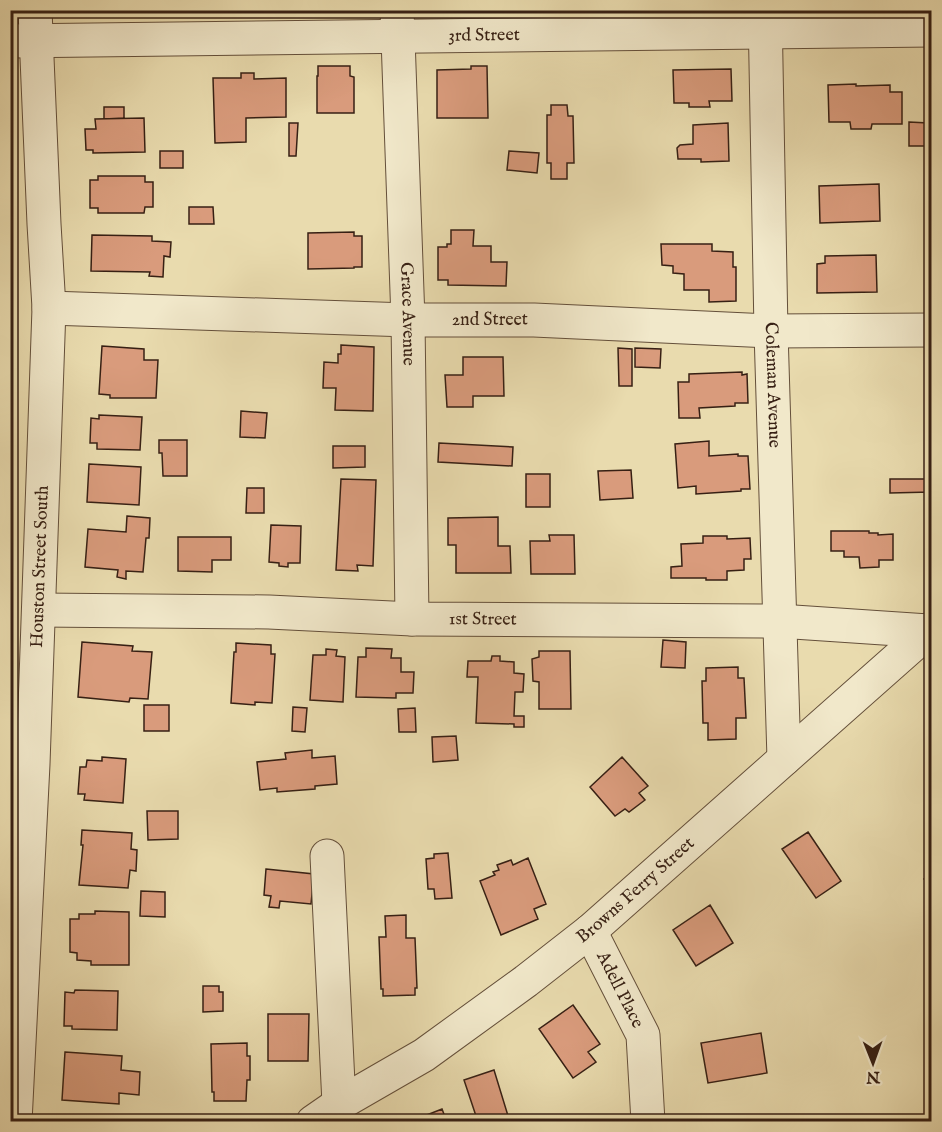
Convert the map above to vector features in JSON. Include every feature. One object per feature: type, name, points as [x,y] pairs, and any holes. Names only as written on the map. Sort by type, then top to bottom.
[{"type":"street","name":"3rd Street","points":[[27,30],[398,23],[765,21],[932,30]]},
{"type":"street","name":"Coleman Avenue","points":[[765,21],[771,331],[784,759]]},
{"type":"street","name":"Grace Avenue","points":[[398,23],[408,320],[412,619]]},
{"type":"street","name":"Houston Street South","points":[[15,1122],[19,844],[39,610],[50,308],[27,30]]},
{"type":"street","name":"2nd Street","points":[[50,308],[408,320],[534,320],[771,331],[932,330]]},
{"type":"street","name":"1st Street","points":[[39,610],[269,612],[412,619],[779,621],[930,629]]},
{"type":"street","name":"Browns Ferry Street","points":[[320,1117],[424,1055],[526,981],[590,930],[930,629]]},
{"type":"street","points":[[320,1117],[327,856]]},
{"type":"street","name":"Adell Place","points":[[590,930],[643,1035],[648,1122]]},
{"type":"building","points":[[318,66],[350,66],[350,76],[354,77],[354,113],[317,113]]},
{"type":"building","points":[[471,66],[487,66],[488,118],[437,118],[437,70],[471,69]]},
{"type":"building","points":[[731,69],[732,101],[709,101],[710,107],[689,107],[689,103],[674,103],[673,70]]},
{"type":"building","points":[[241,73],[254,73],[254,79],[286,78],[286,117],[246,118],[246,142],[215,143],[213,78],[241,78]]},
{"type":"building","points":[[856,84],[856,86],[890,85],[890,92],[902,92],[902,124],[872,124],[871,129],[851,129],[850,122],[829,122],[828,85]]},
{"type":"building","points":[[551,105],[567,105],[568,116],[573,116],[574,163],[567,163],[567,179],[551,179],[551,163],[547,163],[547,115],[551,115]]},
{"type":"building","points":[[104,107],[124,107],[124,118],[104,119]]},
{"type":"building","points":[[144,118],[145,152],[93,153],[93,150],[86,150],[85,129],[96,129],[95,119]]},
{"type":"building","points":[[909,122],[928,123],[927,146],[909,146]]},
{"type":"building","points":[[289,123],[298,123],[296,156],[289,156]]},
{"type":"building","points":[[728,123],[729,161],[701,162],[701,159],[678,159],[677,148],[680,145],[693,144],[693,125]]},
{"type":"building","points":[[160,151],[183,151],[183,168],[160,168]]},
{"type":"building","points":[[509,151],[539,153],[537,173],[507,170]]},
{"type":"building","points":[[98,176],[145,176],[145,182],[153,182],[153,207],[145,207],[144,213],[98,213],[98,208],[90,208],[90,180],[98,180]]},
{"type":"building","points":[[879,184],[880,221],[820,223],[819,186]]},
{"type":"building","points":[[189,207],[213,207],[214,224],[189,224]]},
{"type":"building","points":[[451,230],[474,230],[473,246],[491,246],[491,262],[507,262],[506,286],[448,285],[448,280],[438,280],[438,247],[447,247],[447,244],[451,244]]},
{"type":"building","points":[[354,232],[354,236],[362,236],[362,267],[308,269],[308,233]]},
{"type":"building","points":[[92,235],[152,236],[152,241],[171,242],[170,257],[164,256],[163,277],[149,276],[150,272],[91,271]]},
{"type":"building","points":[[661,244],[712,244],[712,251],[733,252],[733,267],[736,267],[736,301],[709,302],[709,290],[684,290],[684,274],[673,273],[673,266],[662,265]]},
{"type":"building","points":[[876,255],[877,292],[817,293],[817,264],[825,263],[825,256]]},
{"type":"building","points":[[341,345],[374,347],[373,411],[335,410],[336,388],[323,388],[324,362],[338,363]]},
{"type":"building","points":[[102,346],[144,349],[144,360],[158,360],[156,398],[110,398],[110,395],[99,394]]},
{"type":"building","points":[[618,348],[632,349],[632,386],[619,386]]},
{"type":"building","points":[[635,348],[661,349],[660,368],[635,367]]},
{"type":"building","points":[[463,357],[503,357],[504,396],[473,396],[473,407],[447,407],[445,375],[463,375]]},
{"type":"building","points":[[742,372],[742,375],[747,374],[748,403],[699,408],[700,418],[679,418],[678,382],[689,382],[689,374]]},
{"type":"building","points":[[241,411],[267,413],[265,438],[240,437]]},
{"type":"building","points":[[99,415],[142,417],[140,450],[97,449],[97,443],[90,443],[91,418],[99,419]]},
{"type":"building","points":[[159,440],[187,440],[187,476],[163,476]]},
{"type":"building","points":[[709,441],[709,456],[738,454],[738,456],[748,456],[750,489],[696,494],[696,486],[678,488],[675,444]]},
{"type":"building","points":[[439,443],[513,447],[512,466],[438,462]]},
{"type":"building","points":[[333,446],[365,446],[365,467],[333,468]]},
{"type":"building","points":[[89,464],[141,467],[139,505],[87,502]]},
{"type":"building","points":[[631,470],[633,498],[600,500],[598,471]]},
{"type":"building","points":[[526,474],[550,474],[550,507],[526,507]]},
{"type":"building","points":[[341,479],[376,480],[373,566],[357,565],[358,571],[336,570]]},
{"type":"building","points":[[890,479],[931,479],[931,492],[890,493]]},
{"type":"building","points":[[247,488],[264,488],[264,513],[246,513]]},
{"type":"building","points":[[127,516],[150,518],[143,572],[126,571],[126,579],[117,577],[118,570],[85,567],[88,529],[126,532]]},
{"type":"building","points":[[498,517],[498,546],[510,546],[511,573],[456,573],[456,545],[448,545],[448,518]]},
{"type":"building","points":[[271,525],[301,526],[300,563],[288,563],[288,567],[269,562]]},
{"type":"building","points":[[831,531],[869,531],[869,533],[878,533],[878,535],[893,534],[893,560],[879,560],[879,567],[860,568],[859,557],[844,557],[844,551],[831,551]]},
{"type":"building","points":[[549,535],[574,535],[575,574],[531,574],[530,541],[550,541]]},
{"type":"building","points":[[703,536],[727,536],[727,539],[750,538],[751,559],[744,559],[744,570],[727,571],[727,580],[671,578],[671,567],[682,566],[681,544],[703,543]]},
{"type":"building","points":[[178,537],[231,537],[231,560],[212,560],[212,572],[178,571]]},
{"type":"building","points":[[663,640],[686,642],[685,668],[661,667]]},
{"type":"building","points":[[82,642],[133,646],[132,651],[152,652],[148,699],[130,698],[129,702],[78,697]]},
{"type":"building","points":[[236,643],[271,645],[271,654],[275,654],[272,703],[255,702],[255,705],[231,703]]},
{"type":"building","points":[[366,648],[392,649],[391,658],[401,658],[401,672],[414,672],[413,693],[396,693],[396,698],[356,697],[358,657],[366,657]]},
{"type":"building","points":[[326,649],[337,650],[336,656],[345,657],[343,702],[310,700],[313,655],[326,655]]},
{"type":"building","points":[[539,651],[570,651],[571,709],[539,709],[539,682],[533,681],[532,659],[539,657]]},
{"type":"building","points":[[492,656],[500,656],[500,661],[514,662],[514,673],[524,674],[523,692],[515,692],[514,716],[524,716],[524,727],[514,727],[514,724],[476,723],[478,677],[467,677],[468,661],[491,661]]},
{"type":"building","points":[[738,667],[738,678],[744,678],[746,718],[736,718],[736,739],[708,740],[708,723],[703,723],[702,681],[706,681],[706,668]]},
{"type":"building","points":[[144,705],[169,705],[169,731],[144,731]]},
{"type":"building","points":[[293,707],[307,708],[305,732],[292,731]]},
{"type":"building","points":[[415,708],[416,732],[399,732],[398,709]]},
{"type":"building","points":[[456,736],[458,760],[433,762],[432,737]]},
{"type":"building","points":[[312,750],[312,758],[335,756],[337,784],[315,786],[315,789],[277,792],[277,788],[260,790],[257,762],[286,759],[285,753]]},
{"type":"building","points":[[102,757],[126,759],[123,803],[84,800],[85,794],[78,794],[80,767],[86,767],[87,760],[102,761]]},
{"type":"building","points":[[622,757],[648,786],[639,793],[645,800],[629,812],[625,809],[615,816],[590,787]]},
{"type":"building","points":[[147,811],[178,811],[178,839],[148,840]]},
{"type":"building","points":[[82,830],[132,833],[131,849],[137,850],[136,871],[130,870],[128,888],[79,885],[83,845],[81,845]]},
{"type":"building","points":[[808,832],[841,881],[816,898],[782,849]]},
{"type":"building","points":[[448,853],[452,898],[435,899],[434,889],[428,889],[426,859],[434,858],[434,854]]},
{"type":"building","points":[[528,858],[546,904],[534,909],[538,919],[501,935],[480,881],[495,875],[493,872],[499,870],[497,865],[511,860],[513,865]]},
{"type":"building","points":[[266,869],[314,874],[311,904],[280,901],[279,908],[269,907],[271,896],[264,895]]},
{"type":"building","points":[[932,874],[932,890],[924,879]]},
{"type":"building","points":[[141,891],[165,892],[165,917],[140,916]]},
{"type":"building","points":[[710,905],[733,943],[696,966],[673,930]]},
{"type":"building","points":[[95,911],[129,912],[129,965],[91,965],[91,961],[77,960],[77,953],[70,952],[70,919],[79,919],[79,914],[95,914]]},
{"type":"building","points":[[406,915],[406,938],[415,938],[417,988],[415,988],[415,995],[383,996],[379,937],[386,937],[385,916]]},
{"type":"building","points":[[203,986],[219,986],[219,992],[223,992],[223,1011],[203,1012]]},
{"type":"building","points":[[75,990],[118,991],[117,1030],[72,1029],[72,1026],[64,1026],[65,992],[74,993]]},
{"type":"building","points":[[573,1005],[600,1044],[588,1052],[596,1062],[573,1078],[539,1029]]},
{"type":"building","points":[[268,1014],[309,1014],[308,1061],[268,1061]]},
{"type":"building","points":[[761,1033],[767,1073],[708,1083],[701,1043]]},
{"type":"building","points":[[247,1043],[247,1056],[250,1056],[250,1080],[247,1080],[246,1101],[214,1101],[211,1044]]},
{"type":"building","points":[[65,1052],[122,1056],[121,1070],[140,1072],[139,1095],[119,1093],[119,1104],[62,1100]]},
{"type":"building","points":[[494,1070],[509,1119],[500,1122],[478,1122],[464,1080]]},
{"type":"building","points":[[442,1109],[447,1122],[415,1122],[414,1120]]}]
